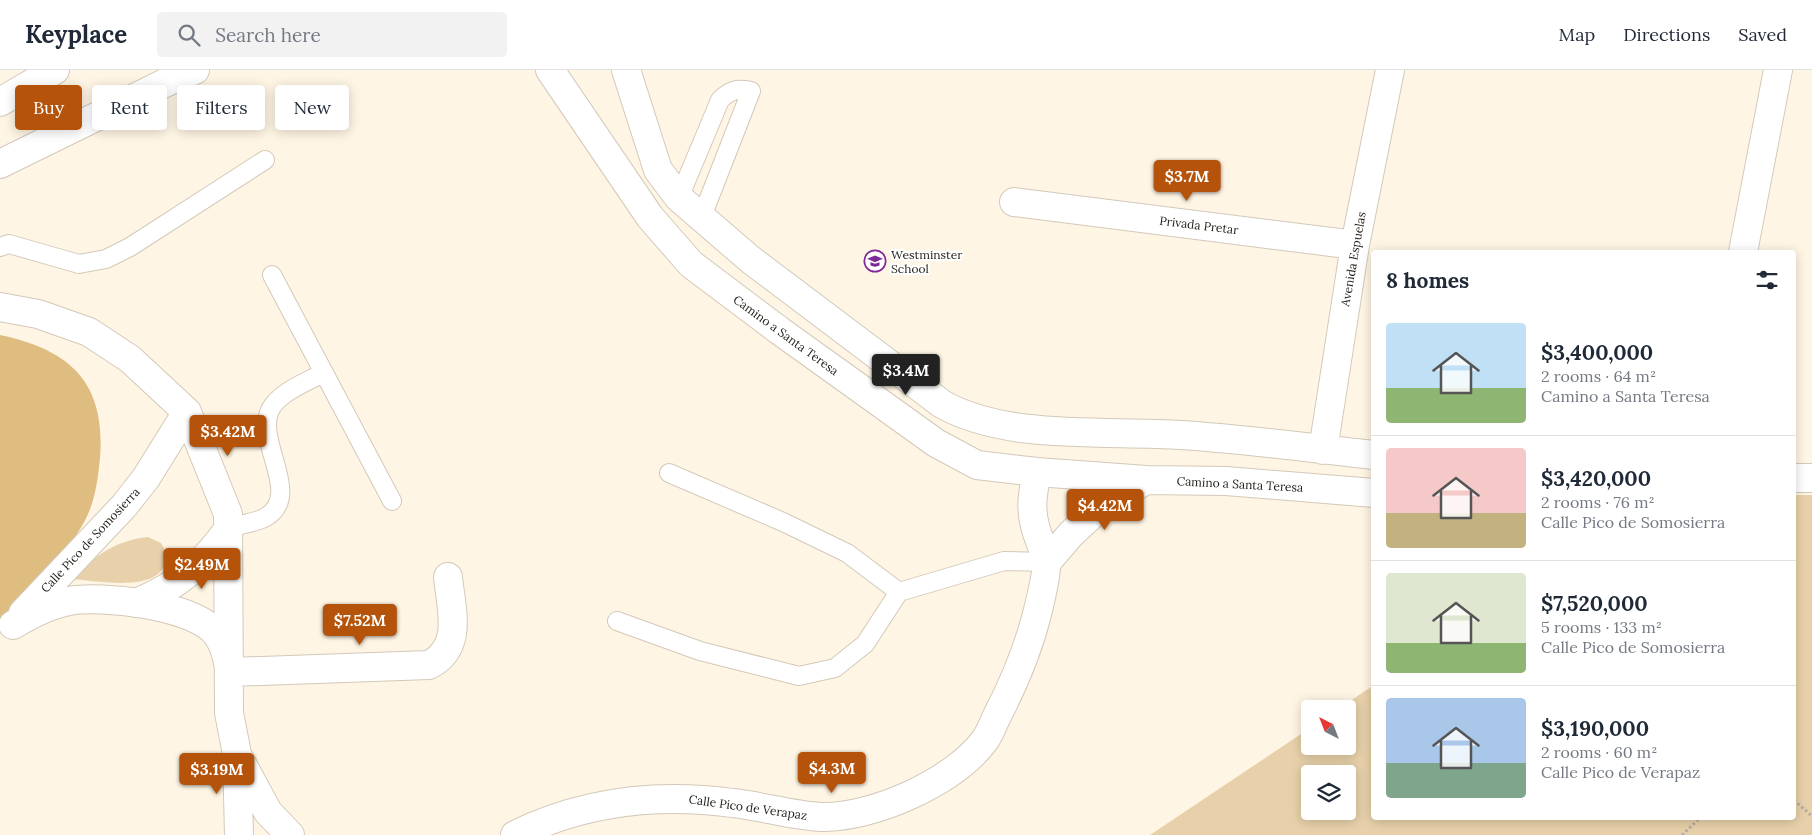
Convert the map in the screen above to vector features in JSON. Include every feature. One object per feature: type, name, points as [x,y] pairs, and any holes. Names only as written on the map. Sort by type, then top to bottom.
[{"type":"street","points":[[0,102],[55,70]]},
{"type":"street","points":[[0,164],[195,70]]},
{"type":"street","name":"Camino a Santa Teresa","points":[[550,70],[650,217],[692,264],[780,331],[936,443],[977,464],[1037,472],[1146,480],[1226,481],[1371,493]]},
{"type":"street","points":[[626,70],[658,170],[679,198],[701,219],[751,260],[942,404],[959,414],[978,420],[1016,427],[1065,431],[1181,435],[1371,455]]},
{"type":"street","name":"Avenida Espuelas","points":[[1323,450],[1355,245],[1390,70]]},
{"type":"street","points":[[1743,250],[1778,70]]},
{"type":"street","name":"Privada Pretar","points":[[1014,202],[1355,245]]},
{"type":"street","points":[[0,306],[38,314],[89,332],[130,359],[187,412],[228,514],[229,713],[237,754],[239,835]]},
{"type":"street","name":"Calle Pico de Somosierra","points":[[6,631],[124,506],[157,461],[187,412]]},
{"type":"street","name":"Calle Pico de Verapaz","points":[[515,835],[576,811],[638,799],[702,799],[822,817],[870,810],[907,797],[935,782],[955,768],[984,741],[1017,678],[1037,614],[1047,562],[1035,525],[1031,500],[1037,472]]},
{"type":"street","points":[[1796,478],[1812,478]]},
{"type":"street","name":"Calle Pico de Verapaz","points":[[1047,562],[1071,534],[1098,509],[1146,480]]},
{"type":"street","points":[[136,604],[172,586],[188,575],[204,560],[229,528]]},
{"type":"street","points":[[230,672],[429,665],[444,654],[452,639],[448,577]]},
{"type":"street","points":[[6,631],[30,614],[70,601],[86,600],[136,604],[182,612],[203,621],[214,631],[223,644],[230,672]]},
{"type":"street","points":[[237,754],[268,812],[290,835]]},
{"type":"lane","points":[[679,198],[720,100],[729,91],[740,89],[751,91],[701,219]]},
{"type":"lane","points":[[0,247],[9,244],[80,264],[106,259],[130,247],[265,160]]},
{"type":"lane","points":[[272,275],[392,501]]},
{"type":"lane","points":[[229,528],[266,517],[278,505],[281,491],[266,426],[270,409],[281,397],[323,373]]},
{"type":"lane","points":[[669,473],[783,522],[847,553],[899,592]]},
{"type":"lane","points":[[616,622],[700,651],[800,676],[835,668],[865,644],[899,592],[1004,561],[1047,562]]},
{"type":"path","points":[[1796,802],[1812,816]]},
{"type":"path","points":[[1682,835],[1698,820]]},
{"type":"shaded area","points":[[0,335],[46,350],[64,361],[79,374],[90,390],[97,409],[100,432],[100,458],[93,500],[81,527],[52,567],[9,616],[0,623]]},
{"type":"shaded area","points":[[1796,495],[1812,495],[1812,835],[1150,835],[1301,734],[1301,755],[1356,755],[1356,700],[1352,700],[1371,687],[1371,820],[1796,820]]},
{"type":"shaded area","points":[[148,537],[161,543],[165,552],[165,565],[156,575],[146,580],[120,583],[70,579],[105,551],[125,542]]},
{"type":"place","name":"Westminster School","points":[[875,261]]}]
